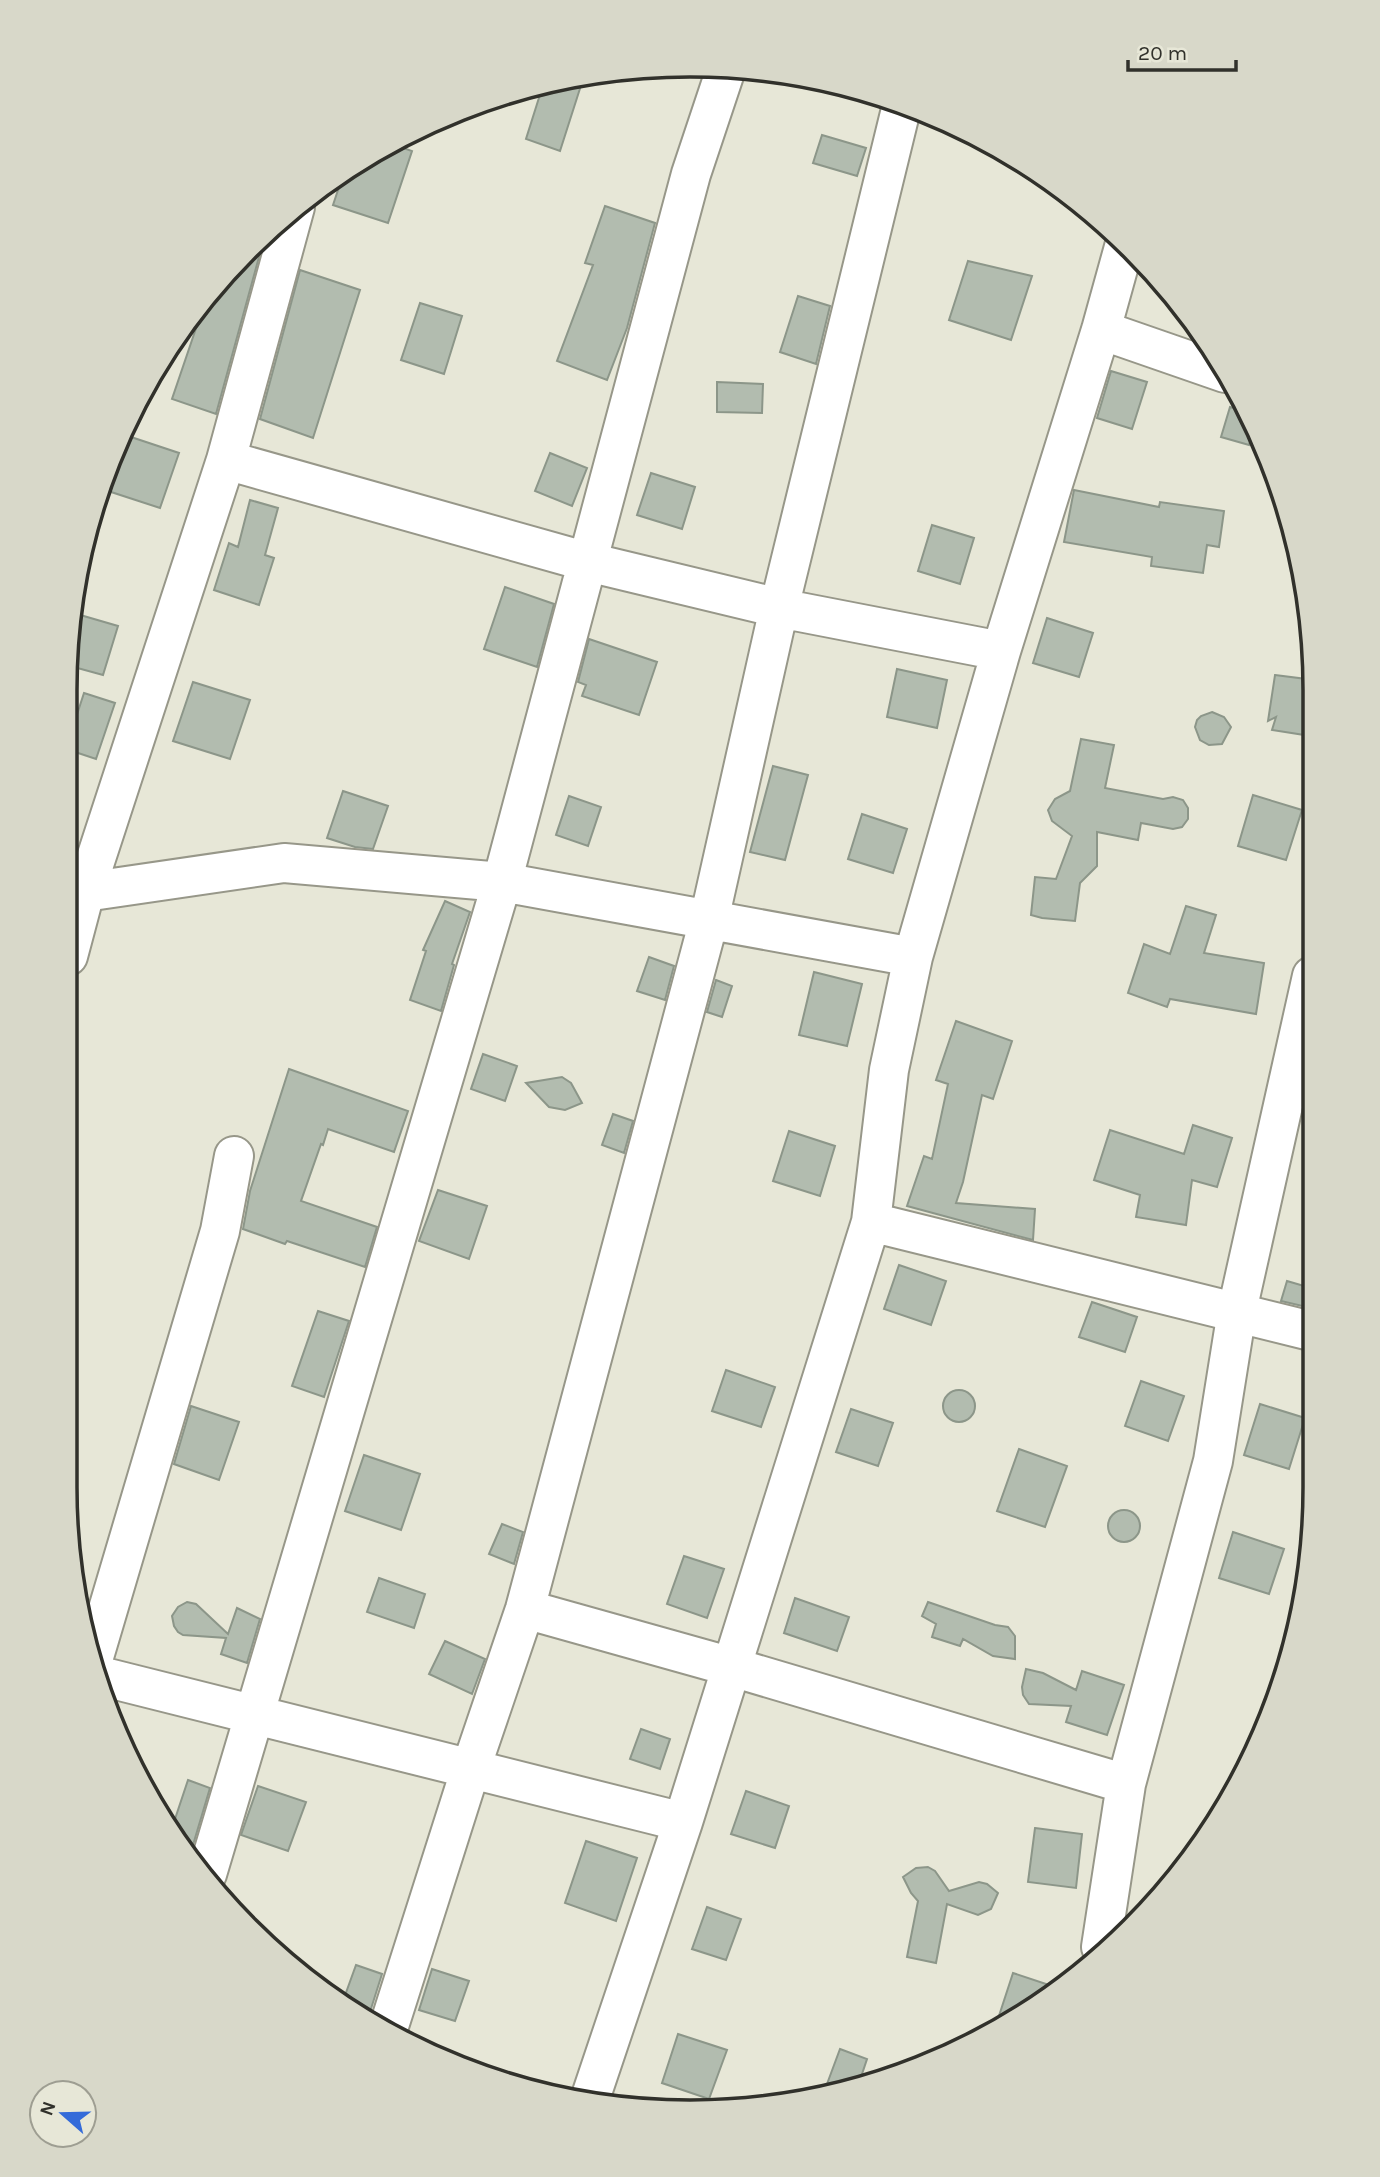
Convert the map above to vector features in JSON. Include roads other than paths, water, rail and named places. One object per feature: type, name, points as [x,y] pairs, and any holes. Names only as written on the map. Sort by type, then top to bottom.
[{"type":"street","points":[[209,1866],[502,882],[691,174],[723,78]]},
{"type":"street","points":[[390,2022],[525,1609],[709,920],[779,608],[900,115]]},
{"type":"street","points":[[290,226],[226,460],[77,892],[284,863],[502,882],[913,957]]},
{"type":"street","points":[[592,2092],[732,1667],[871,1222],[889,1070],[913,957],[1001,652],[1122,256]]},
{"type":"street","points":[[1101,330],[1211,368]]},
{"type":"street","points":[[226,460],[588,562],[779,608],[1001,652]]},
{"type":"street","points":[[1108,1934],[1126,1784],[1213,1461],[1237,1311],[1303,1016]]},
{"type":"street","points":[[98,1644],[220,1231],[234,1156]]},
{"type":"street","points":[[871,1222],[1303,1329]]},
{"type":"street","points":[[525,1609],[732,1667],[1126,1784]]},
{"type":"street","points":[[108,1678],[682,1822]]}]
